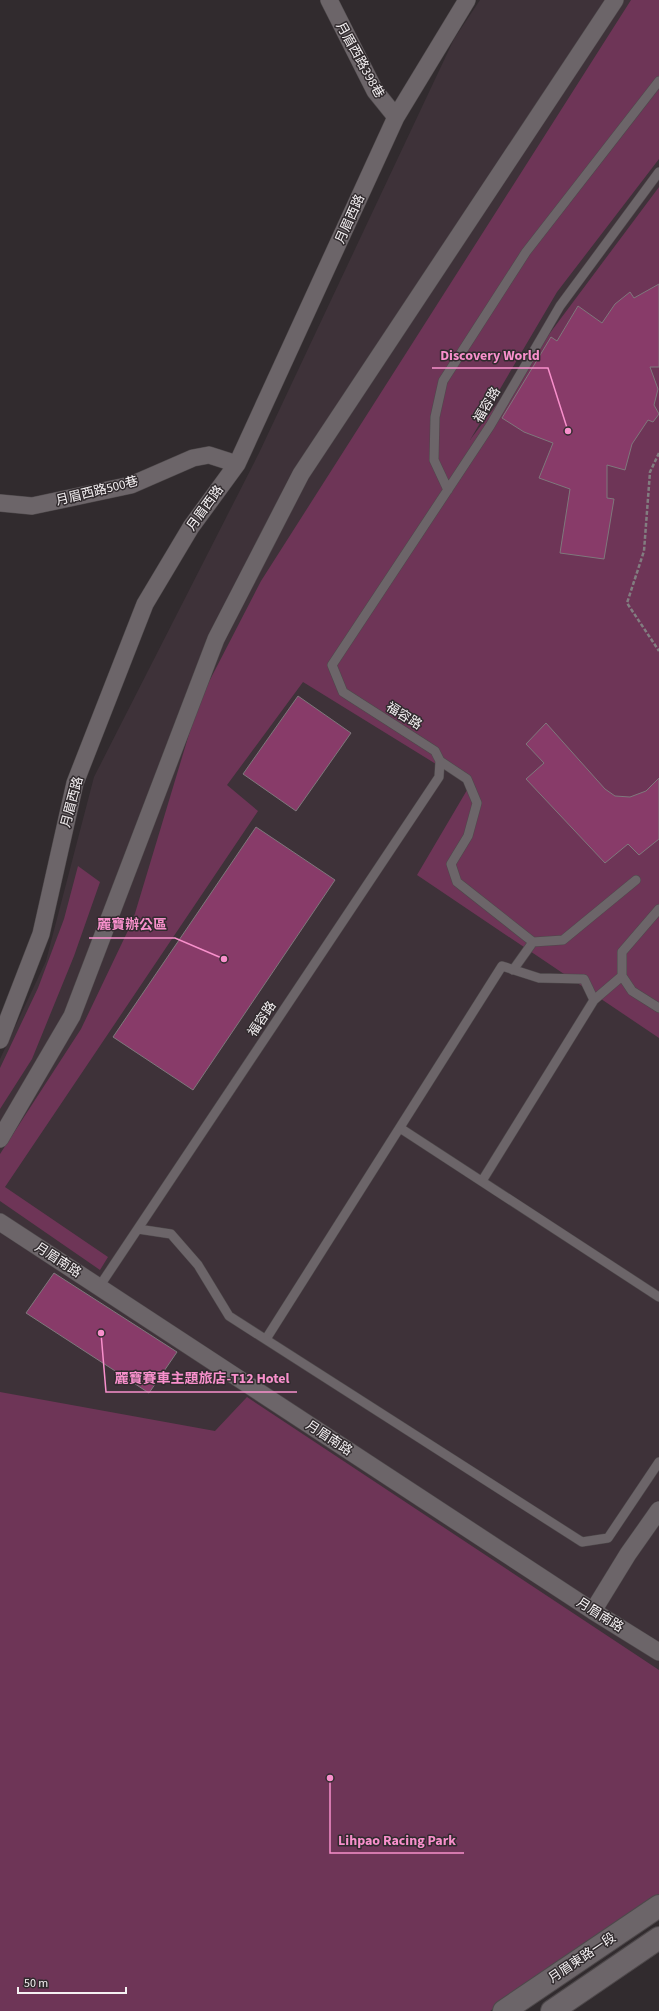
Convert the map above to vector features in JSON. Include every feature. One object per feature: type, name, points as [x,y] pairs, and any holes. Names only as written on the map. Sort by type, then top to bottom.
[{"type":"street","name":"月眉西路398巷","points":[[329,0],[374,91],[396,118]]},
{"type":"street","name":"月眉西路","points":[[0,1040],[41,934],[75,783],[145,604],[191,527],[237,464],[396,118],[467,0]]},
{"type":"street","points":[[0,1139],[72,1016],[216,639],[301,474],[616,0]]},
{"type":"street","name":"月眉西路500巷","points":[[0,503],[32,506],[131,485],[193,458],[209,455],[237,464]]},
{"type":"street","name":"月眉南路","points":[[0,1222],[593,1611],[659,1652]]},
{"type":"street","points":[[593,1611],[628,1554],[659,1510]]},
{"type":"street","name":"月眉東路一段","points":[[504,2011],[659,1906]]},
{"type":"street","name":"月眉東路一段","points":[[552,2011],[659,1938]]},
{"type":"lane","points":[[448,490],[434,460],[434,417],[443,382],[526,252],[659,81]]},
{"type":"lane","name":"福容路","points":[[99,1287],[439,777],[440,761],[435,751],[342,692],[332,665],[490,426],[560,306],[659,172]]},
{"type":"lane","points":[[440,761],[467,779],[477,803],[468,836],[451,864],[457,882],[533,942],[563,940],[636,880]]},
{"type":"lane","points":[[659,909],[622,952],[622,976],[632,991],[659,1008]]},
{"type":"lane","points":[[513,970],[533,942]]},
{"type":"lane","points":[[266,1339],[502,966],[540,978],[584,979],[594,1000]]},
{"type":"lane","points":[[482,1181],[594,1000],[622,976]]},
{"type":"lane","points":[[400,1128],[659,1297]]},
{"type":"lane","points":[[138,1229],[171,1234],[198,1265],[229,1316],[582,1542],[608,1538],[659,1462]]},
{"type":"path","points":[[659,453],[650,472],[644,551],[627,603],[659,651]]},
{"type":"shaded area","points":[[480,0],[659,0],[659,1897],[493,2011],[0,2011],[0,1059],[46,961],[94,777],[259,453],[454,39]]},
{"type":"shaded area","points":[[631,0],[659,0],[659,159],[557,292],[470,440],[659,187],[659,1038],[417,875],[470,785],[303,682],[227,785],[258,811],[5,1187],[108,1257],[100,1270],[0,1201],[0,1154],[81,1029],[133,920],[199,701],[261,581]]},
{"type":"shaded area","points":[[78,866],[100,882],[74,956],[32,1059],[0,1109],[0,1068],[38,988],[64,919]]},
{"type":"shaded area","points":[[0,1392],[215,1431],[247,1397],[659,1670],[659,1896],[490,2011],[0,2011]]},
{"type":"building","points":[[659,284],[659,367],[650,367],[658,389],[654,405],[659,414],[653,422],[648,420],[632,444],[625,470],[607,465],[607,498],[614,499],[604,559],[560,553],[570,489],[539,478],[553,443],[524,432],[502,418],[551,337],[557,341],[578,306],[602,323],[615,304],[630,292],[634,298]]},
{"type":"building","points":[[298,696],[351,733],[296,811],[243,774]]},
{"type":"building","points":[[546,723],[605,789],[615,796],[630,797],[646,791],[659,778],[659,839],[639,855],[628,844],[605,863],[526,779],[544,763],[526,744]]},
{"type":"building","points":[[256,827],[335,880],[193,1090],[113,1037]]},
{"type":"building","points":[[54,1273],[177,1352],[149,1393],[26,1313]]},
{"type":"place","name":"Discovery World","points":[[568,431]]},
{"type":"place","name":"麗寶辦公區","points":[[224,959]]},
{"type":"place","name":"麗寶賽車主題旅店-T12 Hotel","points":[[101,1333]]},
{"type":"place","name":"Lihpao Racing Park","points":[[330,1778]]}]
